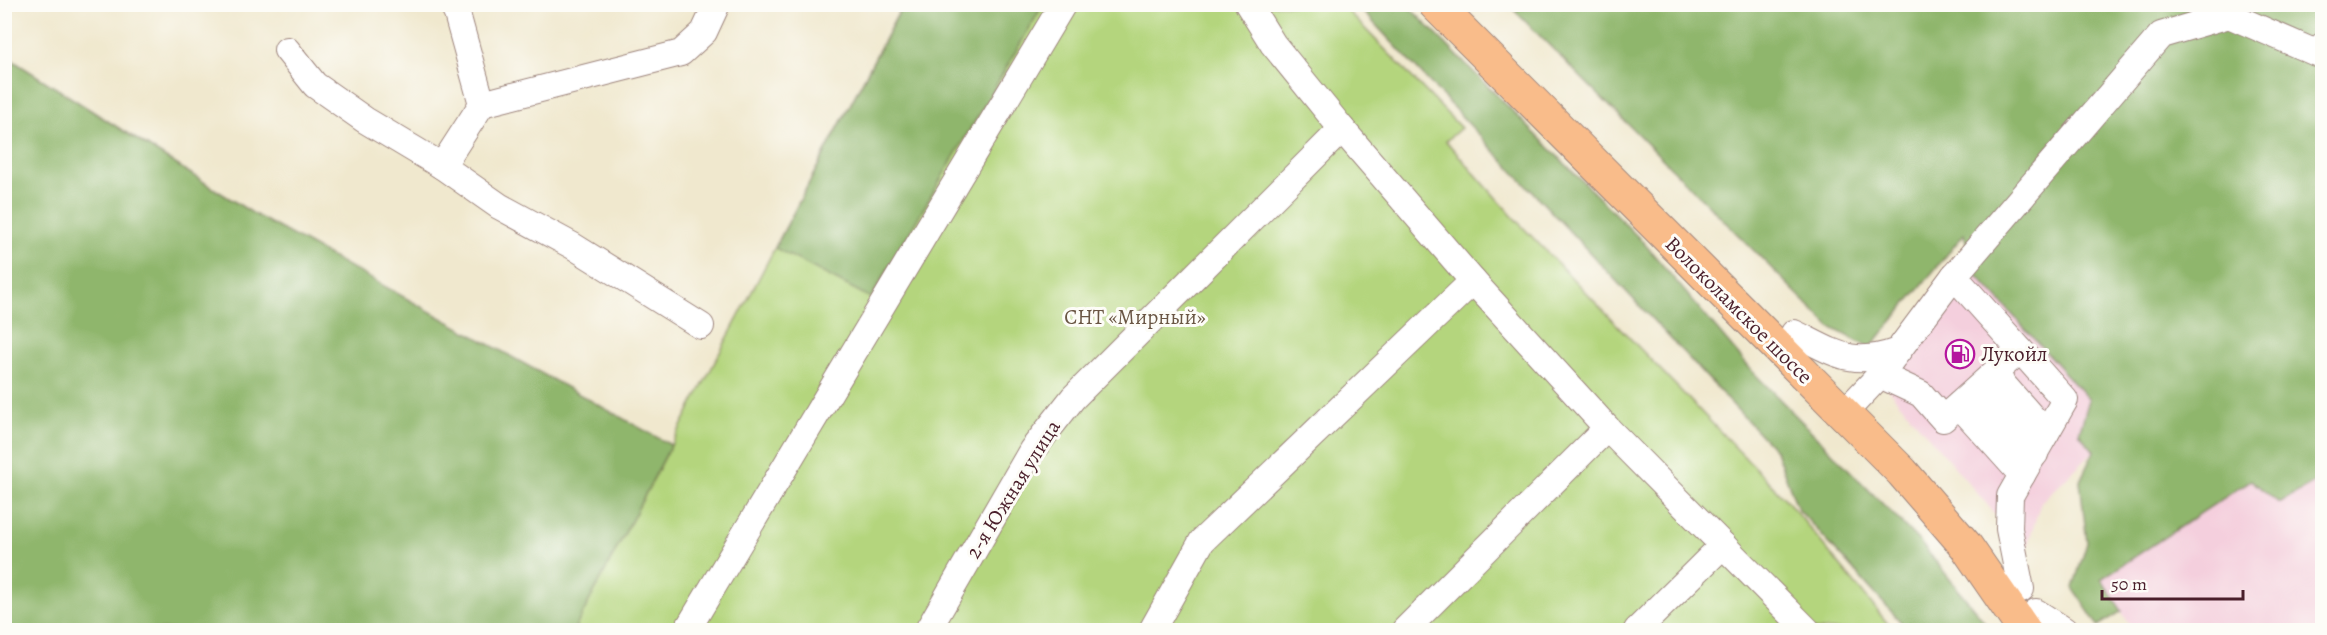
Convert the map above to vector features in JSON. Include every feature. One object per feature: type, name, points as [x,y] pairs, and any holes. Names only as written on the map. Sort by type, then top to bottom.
[{"type":"main road","name":"Волоколамское шоссе","points":[[1435,4],[1860,395]]},
{"type":"main road","name":"Волоколамское шоссе","points":[[1465,4],[1794,333],[1860,395],[1902,472],[1966,546],[2040,620]]},
{"type":"street","points":[[452,4],[482,104]]},
{"type":"street","points":[[442,166],[482,104],[681,53],[704,32],[717,4]]},
{"type":"street","points":[[687,630],[1063,4]]},
{"type":"street","points":[[1248,4],[1273,44],[1342,129],[1473,281],[1606,428],[1807,630]]},
{"type":"street","points":[[1860,395],[1898,351],[1954,276],[2161,35],[2229,15],[2316,53],[2322,46]]},
{"type":"street","points":[[287,50],[315,85],[365,120],[442,166],[499,206],[573,246],[701,326]]},
{"type":"street","name":"2-я Южная улица","points":[[928,630],[1032,450],[1073,398],[1342,129]]},
{"type":"street","points":[[1954,276],[1992,375],[2045,435]]},
{"type":"street","points":[[1152,630],[1202,541],[1473,281]]},
{"type":"street","points":[[1794,333],[1834,353],[1856,359],[1875,359],[1898,351]]},
{"type":"street","points":[[1860,395],[1921,394],[1943,419],[1992,375]]},
{"type":"street","points":[[1992,375],[2045,435]]},
{"type":"street","points":[[1992,375],[2045,435]]},
{"type":"street","points":[[1405,630],[1606,428]]},
{"type":"street","points":[[2040,620],[2009,530],[2010,496],[2045,435]]},
{"type":"street","points":[[1637,630],[1723,545]]},
{"type":"shaded area","points":[[1974,272],[2089,400],[2079,433],[2094,451],[2041,502],[2026,550],[1885,386]]},
{"type":"shaded area","points":[[2322,478],[2322,630],[2133,630],[2101,579],[2251,480],[2279,503]]},
{"type":"green space","name":"СНТ «Мирный»","points":[[903,4],[1342,5],[1461,128],[1446,141],[1515,219],[1789,503],[1893,630],[574,630]]},
{"type":"green space","points":[[903,5],[1043,5],[871,298],[775,248]]},
{"type":"green space","points":[[1357,5],[1407,5],[1643,242],[1752,371],[1920,542],[1991,630],[1908,630],[1798,509],[1776,451]]},
{"type":"green space","points":[[1509,5],[2322,5],[2322,478],[2279,503],[2251,480],[2101,579],[2122,611],[2098,626],[2073,588],[2087,543],[2080,481],[2094,451],[2079,433],[2089,400],[1974,272],[1964,234],[1870,348],[1830,327]]},
{"type":"green space","points":[[4,55],[254,214],[671,445],[574,630],[5,630]]},
{"type":"place","name":"Лукойл","points":[[1960,354]]}]
